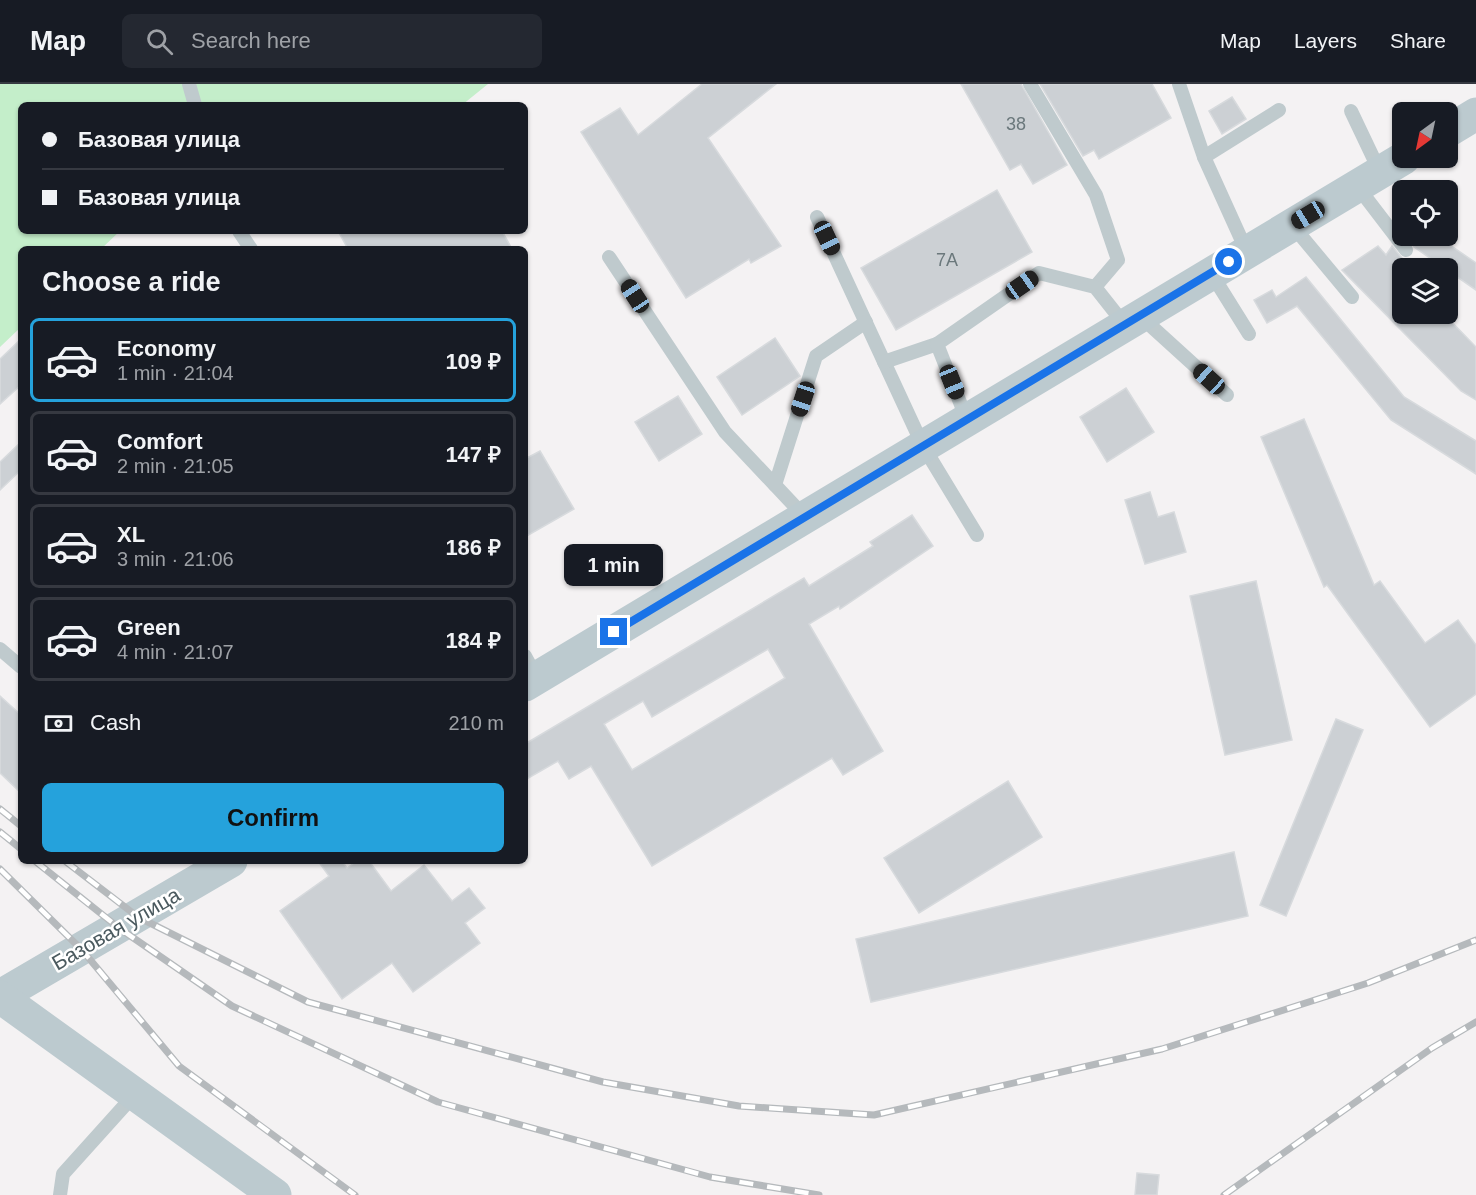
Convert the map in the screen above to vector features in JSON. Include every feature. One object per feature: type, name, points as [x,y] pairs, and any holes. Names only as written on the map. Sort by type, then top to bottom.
[{"type":"main road","points":[[1458,125],[1476,114]]},
{"type":"main road","points":[[529,673],[805,517],[1380,172]]},
{"type":"main road","name":"Базовая улица","points":[[0,996],[225,864]]},
{"type":"main road","points":[[0,996],[275,1195]]},
{"type":"lane","points":[[189,84],[194,102]]},
{"type":"lane","points":[[1030,84],[1096,195],[1118,260],[1095,287]]},
{"type":"lane","points":[[1180,84],[1204,157],[1247,252]]},
{"type":"lane","points":[[1204,157],[1278,110]]},
{"type":"lane","points":[[1351,111],[1380,172],[1406,250]]},
{"type":"lane","points":[[817,217],[923,446],[977,535]]},
{"type":"lane","points":[[1292,225],[1352,297]]},
{"type":"lane","points":[[609,257],[725,432],[805,517]]},
{"type":"lane","points":[[884,362],[937,344],[1040,273],[1095,287],[1132,321],[1227,395]]},
{"type":"lane","points":[[1211,273],[1249,334]]},
{"type":"lane","points":[[775,485],[816,356],[866,322]]},
{"type":"lane","points":[[937,344],[967,420]]},
{"type":"lane","points":[[0,649],[18,664]]},
{"type":"lane","points":[[60,1195],[63,1174],[135,1094]]},
{"type":"green space","points":[[0,84],[488,84],[466,102],[18,102],[18,234],[117,234],[104,246],[18,246],[18,330],[0,347]]},
{"type":"building","points":[[702,84],[776,84],[708,138],[781,246],[751,263],[749,259],[686,298],[581,132],[620,108],[638,135]]},
{"type":"building","points":[[961,84],[1021,84],[1067,165],[1033,184],[1021,164],[1010,170]]},
{"type":"building","points":[[1040,84],[1152,84],[1171,118],[1099,159],[1094,150],[1083,156]]},
{"type":"building","points":[[1232,97],[1246,119],[1222,134],[1209,111]]},
{"type":"building","points":[[997,190],[1032,252],[896,330],[861,268]]},
{"type":"building","points":[[340,234],[504,234],[510,246],[346,246]]},
{"type":"building","points":[[1378,246],[1386,255],[1392,246],[1402,258],[1392,258],[1392,321],[1342,270]]},
{"type":"building","points":[[1451,246],[1476,263],[1476,290],[1458,278],[1458,258],[1430,258],[1414,247]]},
{"type":"building","points":[[1306,277],[1404,397],[1476,441],[1476,474],[1391,420],[1297,306],[1267,323],[1254,300],[1272,290],[1276,297]]},
{"type":"building","points":[[1395,324],[1454,324],[1476,347],[1476,400],[1461,391]]},
{"type":"building","points":[[775,338],[800,376],[742,415],[717,377]]},
{"type":"building","points":[[18,342],[18,388],[0,404],[0,359]]},
{"type":"building","points":[[1126,388],[1154,432],[1107,462],[1080,417]]},
{"type":"building","points":[[678,396],[702,434],[659,461],[635,422]]},
{"type":"building","points":[[1304,419],[1374,585],[1380,581],[1425,643],[1458,620],[1476,645],[1476,694],[1430,727],[1327,585],[1324,587],[1261,437]]},
{"type":"building","points":[[18,445],[18,473],[0,490],[0,462]]},
{"type":"building","points":[[540,451],[574,509],[528,535],[528,457]]},
{"type":"building","points":[[1150,492],[1158,517],[1174,512],[1186,552],[1145,564],[1125,500]]},
{"type":"building","points":[[912,515],[933,546],[840,609],[839,606],[809,624],[883,751],[843,775],[832,758],[652,866],[591,766],[569,779],[558,761],[528,778],[528,742],[804,578],[809,586],[873,546],[870,542]],"holes":[[[768,649],[785,678],[632,770],[604,724],[643,701],[652,717]]]},
{"type":"building","points":[[1256,581],[1292,740],[1225,755],[1190,596]]},
{"type":"building","points":[[0,696],[18,712],[18,790],[0,773]]},
{"type":"building","points":[[1336,719],[1363,730],[1286,916],[1260,905]]},
{"type":"building","points":[[1008,781],[1042,837],[919,913],[884,858]]},
{"type":"building","points":[[1234,852],[1248,916],[871,1002],[856,939]]},
{"type":"building","points":[[320,864],[344,864],[347,868],[353,864],[371,864],[391,891],[424,865],[452,901],[469,888],[485,908],[465,923],[480,943],[413,992],[392,963],[342,999],[280,911],[329,876]]},
{"type":"building","points":[[1137,1173],[1159,1175],[1157,1195],[1135,1195]]},
{"type":"railway","points":[[0,809],[18,824]]},
{"type":"railway","points":[[0,832],[18,847]]},
{"type":"railway","points":[[39,864],[119,928],[232,1006],[438,1102],[710,1177],[819,1195]]},
{"type":"railway","points":[[69,864],[138,917],[308,1002],[603,1082],[739,1106],[874,1115],[1162,1049],[1368,983],[1476,940]]},
{"type":"railway","points":[[0,869],[82,950],[179,1066],[355,1195]]},
{"type":"railway","points":[[1224,1195],[1432,1048],[1476,1022]]},
{"type":"route","points":[[614,632],[1229,262]]}]
